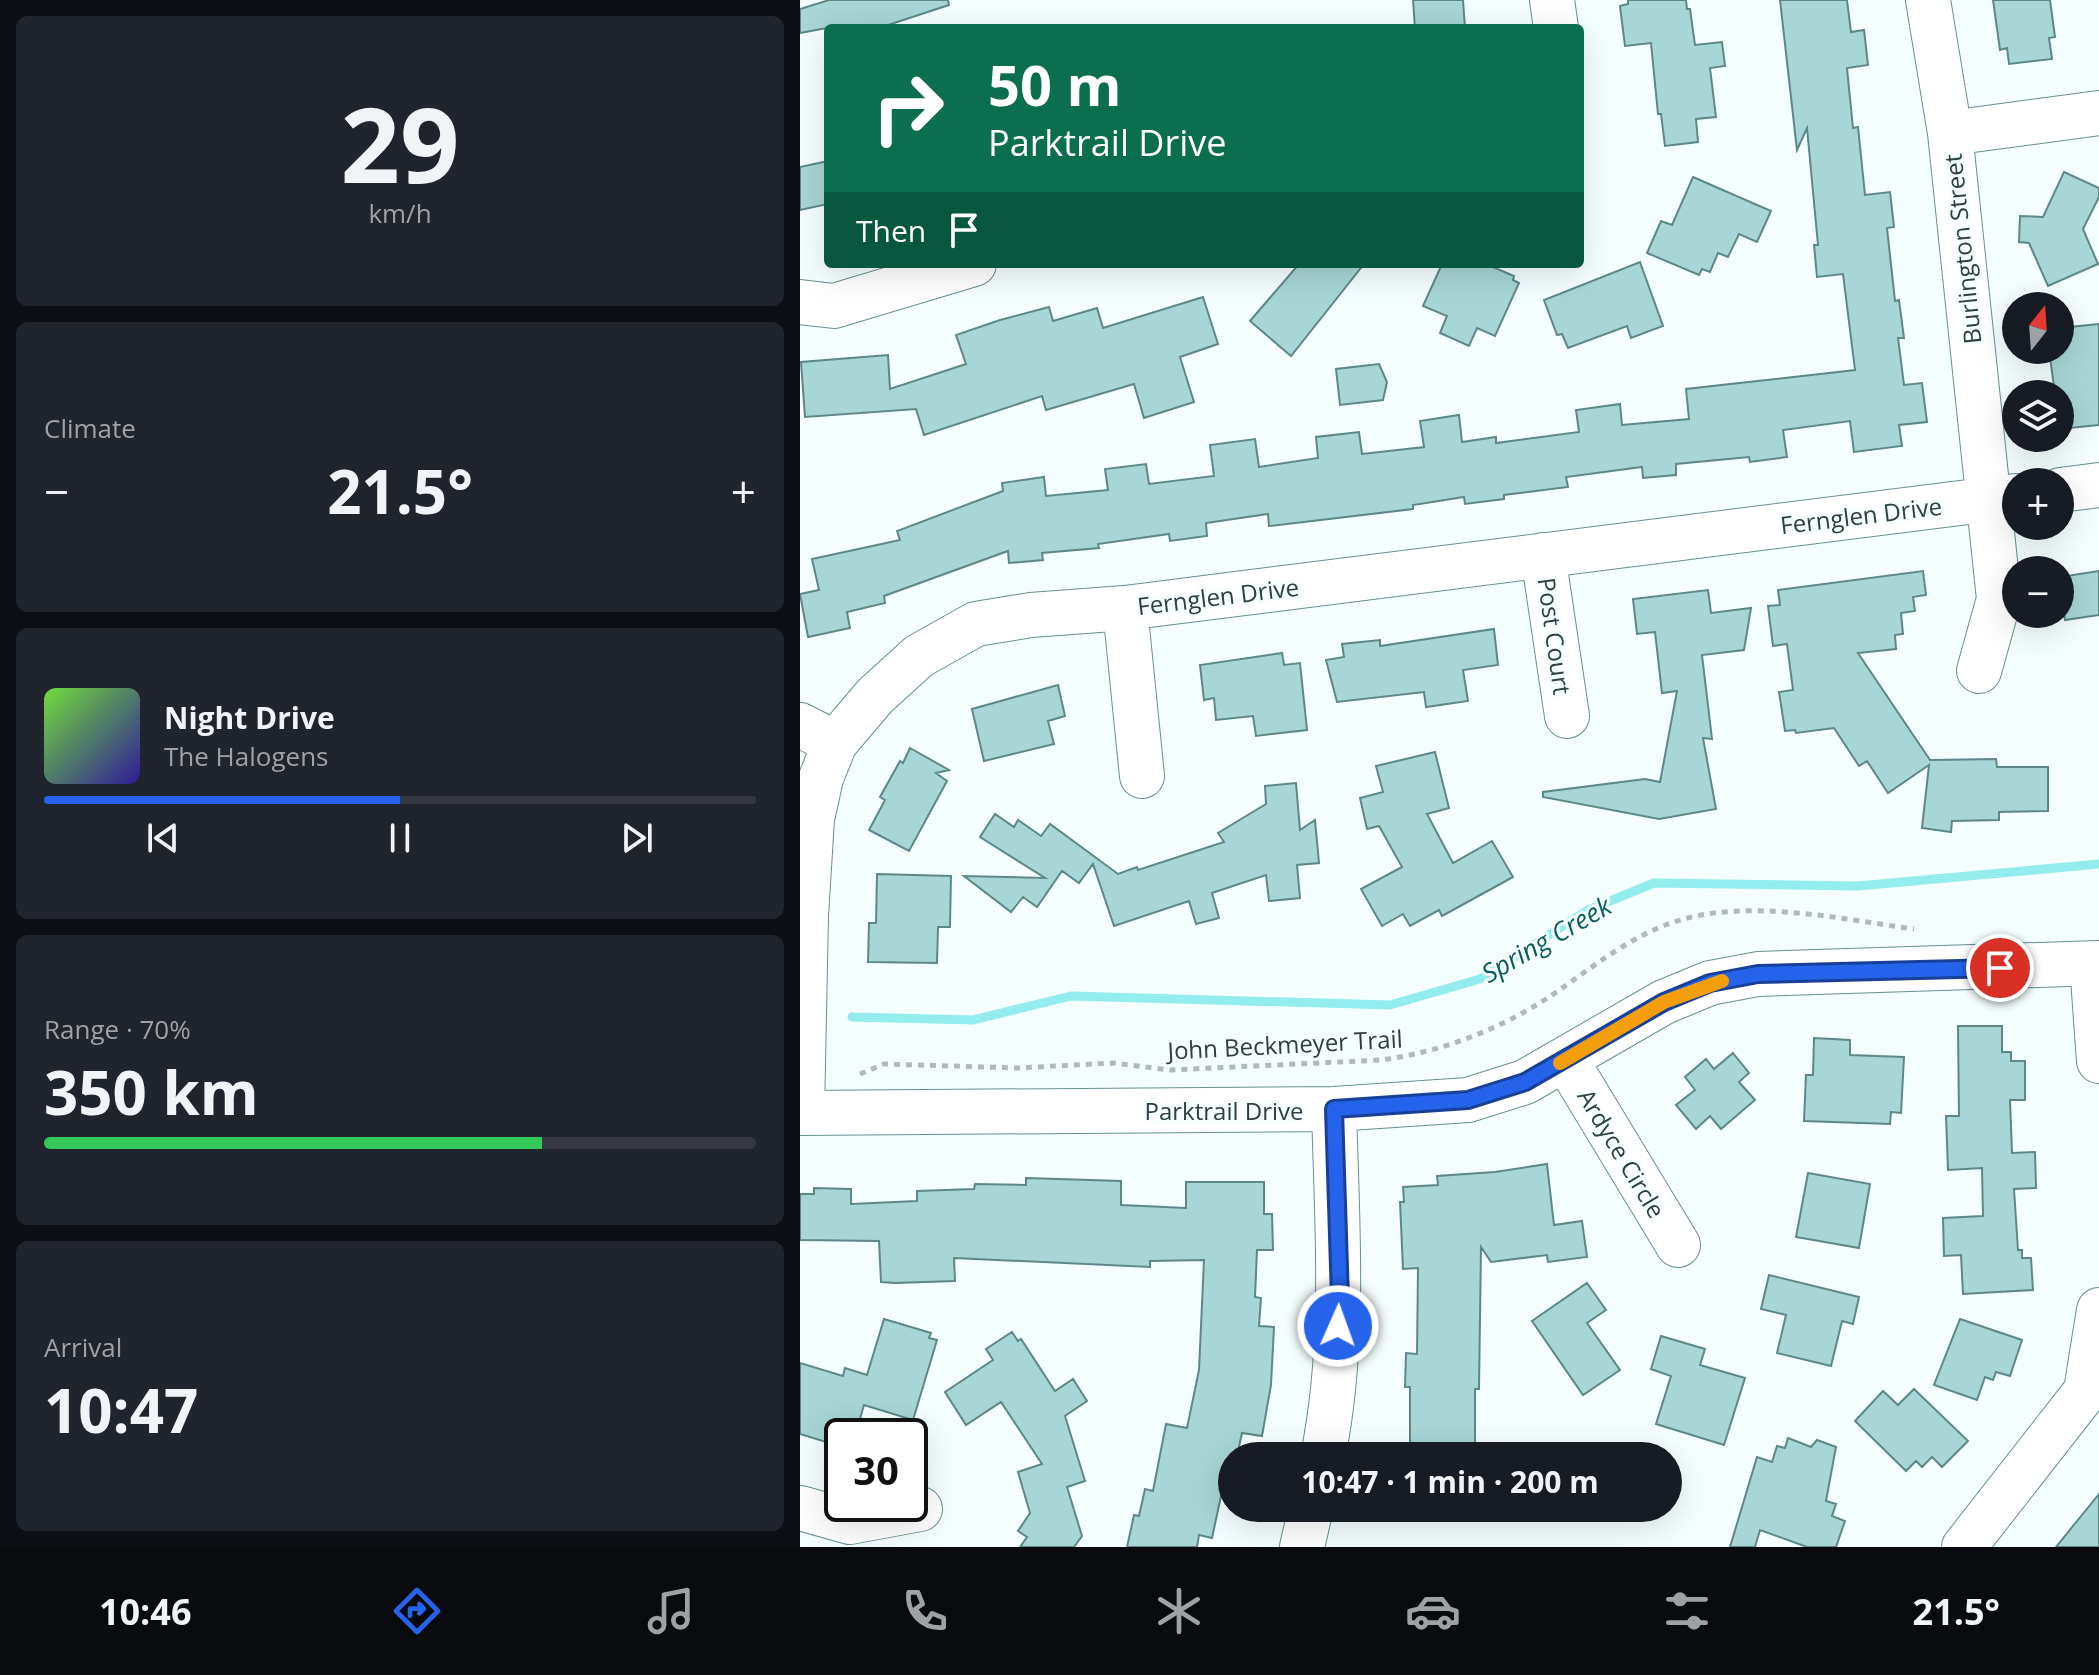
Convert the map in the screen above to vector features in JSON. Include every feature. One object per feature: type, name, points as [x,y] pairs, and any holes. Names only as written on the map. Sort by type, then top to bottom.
[{"type":"street","points":[[1552,0],[1555,24]]},
{"type":"street","name":"Burlington Street","points":[[1928,0],[2002,497],[1999,599],[1979,671]]},
{"type":"street","points":[[1950,133],[2099,113]]},
{"type":"street","points":[[800,302],[834,306],[961,268]]},
{"type":"street","points":[[2074,488],[2099,485]]},
{"type":"street","name":"Fernglen Drive","points":[[801,1113],[806,916],[812,819],[821,778],[818,734],[875,696],[919,656],[976,624],[1031,615],[1125,608],[2002,497]]},
{"type":"street","name":"Post Court","points":[[1543,555],[1567,716]]},
{"type":"street","points":[[1125,608],[1142,776]]},
{"type":"street","points":[[2096,964],[2099,1061]]},
{"type":"street","name":"Parktrail Drive","points":[[801,1113],[1334,1109],[1468,1100],[1525,1082],[1664,1002],[1710,983],[1758,974],[2096,964]]},
{"type":"street","name":"Ardyce Circle","points":[[1566,1060],[1678,1245]]},
{"type":"street","points":[[1325,1442],[1334,1380],[1340,1299],[1334,1109]]},
{"type":"street","points":[[1964,1547],[2086,1391],[2099,1310]]},
{"type":"street","points":[[800,1508],[824,1515]]},
{"type":"street","points":[[1302,1547],[1308,1522]]},
{"type":"path","name":"John Beckmeyer Trail","points":[[857,1075],[884,1064],[1018,1068],[1113,1063],[1170,1070],[1412,1056],[1447,1046],[1506,1021],[1544,1001],[1646,933],[1675,921],[1733,912],[1761,912],[1807,914],[1916,929]]},
{"type":"building","points":[[829,0],[948,0],[949,5],[891,24],[824,24],[824,29],[800,33],[800,9]]},
{"type":"building","points":[[1413,0],[1463,0],[1465,24],[1415,24]]},
{"type":"building","points":[[1628,0],[1686,0],[1695,45],[1722,42],[1725,66],[1710,68],[1716,117],[1696,119],[1698,142],[1665,146],[1661,114],[1658,114],[1651,43],[1625,46],[1620,6],[1628,4]]},
{"type":"building","points":[[1780,0],[1847,0],[1851,32],[1864,30],[1868,65],[1847,68],[1853,128],[1858,127],[1865,195],[1890,192],[1894,227],[1887,228],[1895,301],[1899,300],[1904,338],[1898,338],[1904,385],[1922,383],[1927,422],[1899,425],[1902,446],[1854,452],[1850,421],[1783,430],[1787,457],[1750,462],[1749,457],[1676,464],[1676,475],[1643,478],[1642,467],[1566,477],[1568,487],[1504,495],[1504,499],[1465,504],[1464,497],[1413,505],[1413,509],[1269,526],[1268,514],[1206,523],[1207,536],[1170,541],[1169,534],[1098,544],[1099,548],[1042,553],[1043,560],[1009,563],[1008,551],[884,596],[885,603],[847,612],[850,628],[808,637],[800,594],[819,590],[812,559],[900,540],[897,531],[1003,491],[1002,483],[1044,477],[1046,496],[1108,490],[1105,469],[1146,464],[1149,484],[1214,476],[1210,445],[1255,439],[1259,467],[1318,458],[1316,437],[1359,432],[1362,454],[1424,447],[1420,421],[1459,415],[1462,442],[1496,437],[1496,443],[1579,432],[1576,410],[1620,404],[1622,425],[1689,419],[1686,389],[1855,370],[1843,274],[1817,277],[1814,245],[1818,245],[1807,128],[1797,150]]},
{"type":"building","points":[[1993,0],[2050,0],[2055,37],[2049,38],[2052,59],[2009,64],[2007,48],[2000,50]]},
{"type":"building","points":[[824,162],[824,205],[800,210],[800,167]]},
{"type":"building","points":[[2064,172],[2099,188],[2099,197],[2083,229],[2098,264],[2048,286],[2029,243],[2019,242],[2020,216],[2043,217]]},
{"type":"building","points":[[1693,177],[1771,211],[1757,242],[1739,234],[1728,257],[1718,253],[1710,272],[1702,269],[1699,275],[1647,253],[1661,221],[1672,225]]},
{"type":"building","points":[[1640,262],[1663,326],[1631,338],[1627,326],[1568,348],[1562,334],[1557,335],[1544,300]]},
{"type":"building","points":[[1296,268],[1361,268],[1291,356],[1250,321]]},
{"type":"building","points":[[1440,268],[1495,268],[1514,276],[1513,280],[1519,283],[1495,336],[1477,328],[1469,346],[1440,333],[1447,316],[1423,306]]},
{"type":"building","points":[[1203,297],[1218,344],[1180,357],[1194,402],[1144,418],[1134,384],[1046,410],[1042,396],[924,435],[916,409],[805,417],[801,362],[888,355],[890,389],[966,364],[956,335],[1000,320],[1049,307],[1053,321],[1097,308],[1103,328]]},
{"type":"building","points":[[2099,324],[2099,425],[2074,428],[2074,380],[2053,380],[2051,364],[2074,364],[2074,327]]},
{"type":"building","points":[[1379,364],[1387,382],[1383,400],[1340,405],[1336,369]]},
{"type":"building","points":[[1923,571],[1926,595],[1913,597],[1915,611],[1901,613],[1903,634],[1895,635],[1896,649],[1858,653],[1930,760],[1996,759],[1997,767],[2048,767],[2048,811],[1999,812],[1999,820],[1952,821],[1951,832],[1922,828],[1929,765],[1888,793],[1867,761],[1859,766],[1834,728],[1796,733],[1795,730],[1785,731],[1779,692],[1793,690],[1787,644],[1773,646],[1768,606],[1780,605],[1778,590]]},
{"type":"building","points":[[2099,571],[2099,615],[2074,619],[2074,575]]},
{"type":"building","points":[[1708,590],[1711,613],[1751,608],[1744,650],[1702,655],[1712,739],[1703,738],[1716,809],[1659,819],[1543,797],[1543,792],[1645,779],[1660,782],[1677,691],[1662,693],[1655,632],[1637,634],[1633,599]]},
{"type":"building","points":[[1494,629],[1498,665],[1463,670],[1468,701],[1426,707],[1424,692],[1337,702],[1326,660],[1344,657],[1342,644],[1380,640],[1380,646]]},
{"type":"building","points":[[1282,653],[1284,665],[1300,663],[1307,730],[1256,736],[1253,716],[1216,720],[1214,698],[1204,700],[1200,665]]},
{"type":"building","points":[[1058,685],[1065,716],[1048,721],[1054,744],[984,761],[972,709]]},
{"type":"building","points":[[910,748],[949,770],[936,773],[947,781],[909,851],[869,830],[885,800],[880,797]]},
{"type":"building","points":[[1435,752],[1449,808],[1427,814],[1453,863],[1492,841],[1513,877],[1442,916],[1439,910],[1410,926],[1403,914],[1382,926],[1361,889],[1402,867],[1379,826],[1367,829],[1360,798],[1383,792],[1376,766]]},
{"type":"building","points":[[1296,783],[1300,830],[1315,820],[1319,863],[1297,865],[1300,898],[1269,901],[1266,875],[1212,893],[1219,918],[1196,924],[1189,901],[1114,926],[1093,864],[1079,883],[1062,871],[1037,907],[1023,897],[1011,912],[964,876],[1045,878],[980,837],[995,814],[1014,827],[1018,820],[1041,836],[1050,824],[1118,874],[1224,842],[1218,833],[1266,804],[1265,786]]},
{"type":"building","points":[[877,874],[951,876],[950,927],[938,927],[937,963],[868,962],[869,923],[876,923]]},
{"type":"building","points":[[1958,1026],[2002,1026],[2002,1052],[2011,1052],[2011,1061],[2025,1061],[2025,1100],[2010,1100],[2012,1153],[2035,1152],[2036,1188],[2014,1189],[2018,1250],[2022,1250],[2022,1258],[2031,1258],[2033,1290],[1963,1294],[1961,1255],[1944,1256],[1943,1218],[1983,1216],[1982,1168],[1948,1170],[1946,1116],[1959,1116]]},
{"type":"building","points":[[1814,1038],[1850,1040],[1850,1055],[1904,1057],[1901,1113],[1891,1112],[1890,1124],[1804,1121],[1806,1075],[1813,1075]]},
{"type":"building","points":[[1733,1053],[1749,1073],[1739,1082],[1755,1100],[1721,1129],[1710,1116],[1696,1129],[1676,1105],[1695,1090],[1685,1077],[1706,1059],[1714,1069]]},
{"type":"building","points":[[1547,1164],[1554,1225],[1582,1221],[1587,1257],[1548,1262],[1547,1255],[1491,1262],[1481,1247],[1475,1442],[1410,1442],[1410,1387],[1405,1387],[1406,1353],[1417,1354],[1418,1268],[1403,1269],[1400,1202],[1404,1202],[1403,1187],[1438,1185],[1437,1176]]},
{"type":"building","points":[[1808,1173],[1870,1184],[1859,1248],[1796,1237]]},
{"type":"building","points":[[1026,1178],[1121,1181],[1121,1205],[1186,1208],[1186,1182],[1264,1182],[1264,1214],[1272,1214],[1273,1250],[1257,1250],[1255,1297],[1261,1298],[1259,1326],[1274,1327],[1271,1385],[1262,1436],[1242,1433],[1240,1442],[1218,1442],[1218,1510],[1212,1538],[1199,1535],[1197,1547],[1127,1547],[1134,1515],[1139,1516],[1145,1489],[1153,1491],[1166,1424],[1187,1428],[1199,1370],[1204,1260],[1150,1261],[1150,1267],[954,1258],[955,1281],[895,1283],[881,1282],[879,1241],[800,1240],[800,1194],[814,1194],[814,1188],[851,1189],[851,1204],[917,1201],[917,1191],[974,1189],[975,1184],[1026,1185]]},
{"type":"building","points":[[1769,1275],[1859,1297],[1853,1324],[1842,1321],[1831,1366],[1777,1353],[1786,1315],[1761,1309]]},
{"type":"building","points":[[1587,1283],[1606,1310],[1587,1323],[1620,1370],[1583,1395],[1532,1321]]},
{"type":"building","points":[[884,1319],[931,1333],[929,1338],[937,1340],[914,1418],[864,1405],[860,1418],[824,1418],[824,1441],[800,1434],[800,1363],[843,1376],[845,1368],[867,1375]]},
{"type":"building","points":[[1960,1319],[2022,1340],[2010,1376],[1996,1372],[1993,1380],[1985,1377],[1977,1400],[1934,1385]]},
{"type":"building","points":[[1012,1332],[1018,1341],[1021,1339],[1055,1391],[1073,1379],[1087,1401],[1065,1416],[1085,1481],[1067,1487],[1082,1536],[1074,1547],[1020,1547],[1027,1537],[1018,1531],[1030,1513],[1018,1472],[1042,1464],[1001,1402],[966,1425],[945,1392],[993,1360],[986,1349]]},
{"type":"building","points":[[1661,1336],[1705,1349],[1700,1365],[1745,1378],[1724,1445],[1656,1424],[1671,1376],[1651,1369]]},
{"type":"building","points":[[1914,1389],[1968,1441],[1942,1467],[1932,1457],[1922,1467],[1916,1461],[1906,1471],[1855,1421],[1883,1391],[1898,1405]]},
{"type":"building","points":[[1788,1438],[1811,1447],[1817,1440],[1836,1447],[1826,1501],[1836,1504],[1832,1516],[1845,1521],[1836,1547],[1807,1547],[1760,1530],[1755,1547],[1730,1547],[1757,1457],[1772,1462],[1777,1446],[1785,1448]]},
{"type":"building","points":[[2099,1494],[2099,1547],[2056,1547]]},
{"type":"waterway","name":"Spring Creek","points":[[852,1017],[973,1020],[1071,996],[1390,1005],[1480,979],[1588,910],[1654,883],[1858,886],[2099,864]]},
{"type":"slow traffic","points":[[1560,1063],[1664,1002],[1722,981]]},
{"type":"route","points":[[1338,1326],[1340,1299],[1334,1109],[1468,1100],[1525,1082],[1664,1002],[1710,983],[1758,974],[2000,968]]}]
